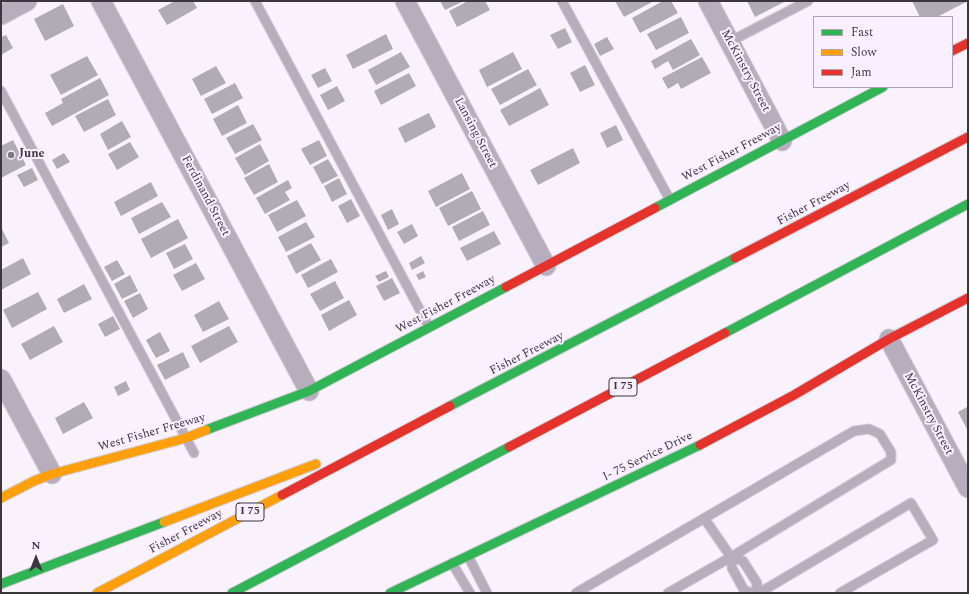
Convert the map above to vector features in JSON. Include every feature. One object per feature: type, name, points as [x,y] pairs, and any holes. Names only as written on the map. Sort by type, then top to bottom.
[{"type":"main road","points":[[953,50],[968,43]]},
{"type":"main road","name":"West Fisher Freeway","points":[[1,498],[34,480],[186,438],[309,391],[881,88]]},
{"type":"main road","name":"Fisher Freeway","points":[[97,593],[403,431],[968,137]]},
{"type":"main road","name":"I 75","points":[[232,593],[968,204]]},
{"type":"main road","points":[[889,340],[968,298]]},
{"type":"main road","name":"I- 75 Service Drive","points":[[390,593],[706,442],[794,395],[889,340]]},
{"type":"main road","points":[[1,584],[403,431]]},
{"type":"street","points":[[1,15],[27,1]]},
{"type":"street","name":"Ferdinand Street","points":[[101,1],[309,391]]},
{"type":"street","name":"Lansing Street","points":[[405,1],[546,266]]},
{"type":"street","name":"McKinstry Street","points":[[708,1],[782,141]]},
{"type":"street","name":"McKinstry Street","points":[[889,340],[963,468],[968,488]]},
{"type":"street","points":[[1,379],[52,474]]},
{"type":"lane","points":[[255,1],[430,327]]},
{"type":"lane","points":[[562,1],[670,200]]},
{"type":"lane","points":[[730,42],[808,1]]},
{"type":"lane","points":[[1,91],[194,453]]},
{"type":"lane","points":[[576,593],[854,431],[869,429],[880,434],[891,452],[891,460],[731,557],[668,593]]},
{"type":"lane","points":[[757,593],[911,503],[933,540],[840,593]]},
{"type":"lane","points":[[704,518],[731,557],[732,568],[744,590],[752,593]]},
{"type":"lane","points":[[468,556],[487,593]]},
{"type":"lane","points":[[731,557],[743,561],[757,583],[757,593]]},
{"type":"lane","points":[[452,563],[470,593]]},
{"type":"building","points":[[175,1],[193,1],[197,8],[167,25],[158,10]]},
{"type":"building","points":[[440,1],[464,1],[445,10]]},
{"type":"building","points":[[468,1],[485,1],[490,10],[457,27],[449,11]]},
{"type":"building","points":[[615,1],[654,1],[624,17]]},
{"type":"building","points":[[663,1],[671,1],[678,13],[640,33],[632,18]]},
{"type":"building","points":[[747,1],[786,1],[755,17]]},
{"type":"building","points":[[912,1],[968,1],[939,16],[920,16]]},
{"type":"building","points":[[63,4],[74,26],[45,41],[34,19]]},
{"type":"building","points":[[681,17],[689,33],[656,50],[647,34]]},
{"type":"building","points":[[565,28],[572,42],[558,49],[550,35]]},
{"type":"building","points":[[386,34],[393,49],[353,69],[346,55]]},
{"type":"building","points":[[6,35],[13,48],[1,55],[1,37]]},
{"type":"building","points":[[607,37],[614,49],[600,56],[594,44]]},
{"type":"building","points":[[691,39],[700,55],[673,70],[668,61],[655,69],[651,61]]},
{"type":"building","points":[[401,52],[410,67],[376,85],[368,70]]},
{"type":"building","points":[[513,52],[522,69],[487,87],[479,70]]},
{"type":"building","points":[[87,56],[98,75],[61,95],[50,75]]},
{"type":"building","points":[[702,57],[711,73],[681,89],[678,83],[668,89],[662,78]]},
{"type":"building","points":[[585,65],[595,85],[580,92],[570,73]]},
{"type":"building","points":[[216,66],[226,83],[201,96],[192,79]]},
{"type":"building","points":[[325,68],[332,81],[318,88],[311,75]]},
{"type":"building","points":[[528,69],[537,85],[500,105],[491,89]]},
{"type":"building","points":[[409,73],[416,86],[381,105],[374,91]]},
{"type":"building","points":[[100,78],[109,95],[52,126],[45,113],[63,103],[61,99]]},
{"type":"building","points":[[235,83],[243,98],[212,114],[204,99]]},
{"type":"building","points":[[337,86],[345,101],[328,110],[320,95]]},
{"type":"building","points":[[540,88],[549,105],[509,126],[500,110]]},
{"type":"building","points":[[108,99],[116,115],[84,132],[75,116]]},
{"type":"building","points":[[238,105],[247,123],[222,136],[213,119]]},
{"type":"building","points":[[429,113],[436,127],[405,143],[398,128]]},
{"type":"building","points":[[122,121],[131,137],[108,150],[100,134]]},
{"type":"building","points":[[253,124],[262,140],[235,154],[226,138]]},
{"type":"building","points":[[616,125],[623,140],[607,148],[600,133]]},
{"type":"building","name":"June","points":[[13,140],[26,165],[1,178],[1,146]]},
{"type":"building","points":[[319,140],[327,156],[310,165],[301,149]]},
{"type":"building","points":[[130,142],[139,157],[117,170],[108,154]]},
{"type":"building","points":[[260,144],[269,161],[245,175],[235,158]]},
{"type":"building","points":[[573,148],[580,163],[538,185],[530,170]]},
{"type":"building","points":[[64,153],[70,162],[57,169],[52,160]]},
{"type":"building","points":[[328,159],[338,176],[322,184],[313,167]]},
{"type":"building","points":[[269,164],[278,182],[254,195],[244,178]]},
{"type":"building","points":[[32,168],[38,180],[24,187],[17,175]]},
{"type":"building","points":[[462,173],[470,189],[436,207],[428,191]]},
{"type":"building","points":[[339,178],[347,194],[332,202],[324,186]]},
{"type":"building","points":[[288,180],[292,188],[285,192],[290,200],[265,214],[256,198]]},
{"type":"building","points":[[151,182],[158,196],[121,216],[114,202]]},
{"type":"building","points":[[472,191],[481,209],[448,226],[439,208]]},
{"type":"building","points":[[351,199],[360,216],[347,223],[338,206]]},
{"type":"building","points":[[297,200],[306,216],[277,232],[268,215]]},
{"type":"building","points":[[162,202],[171,217],[139,234],[131,218]]},
{"type":"building","points":[[392,209],[399,224],[388,230],[381,215]]},
{"type":"building","points":[[483,211],[490,225],[459,241],[452,227]]},
{"type":"building","points":[[178,219],[188,238],[151,258],[141,239]]},
{"type":"building","points":[[306,222],[315,237],[286,252],[278,237]]},
{"type":"building","points":[[412,224],[418,236],[404,244],[397,232]]},
{"type":"building","points":[[1,227],[9,243],[1,247]]},
{"type":"building","points":[[494,231],[501,244],[467,261],[460,248]]},
{"type":"building","points":[[311,243],[321,260],[296,274],[287,256]]},
{"type":"building","points":[[185,244],[193,259],[174,269],[166,253]]},
{"type":"building","points":[[421,256],[425,263],[412,270],[409,263]]},
{"type":"building","points":[[23,258],[31,274],[1,290],[1,270]]},
{"type":"building","points":[[331,259],[338,272],[308,288],[301,275]]},
{"type":"building","points":[[117,260],[125,274],[112,281],[104,267]]},
{"type":"building","points":[[196,263],[205,279],[182,291],[173,275]]},
{"type":"building","points":[[386,271],[389,277],[379,282],[375,276]]},
{"type":"building","points":[[423,271],[426,277],[419,280],[416,275]]},
{"type":"building","points":[[130,275],[138,291],[122,299],[114,284]]},
{"type":"building","points":[[392,278],[400,293],[384,301],[376,286]]},
{"type":"building","points":[[335,281],[344,298],[320,311],[310,294]]},
{"type":"building","points":[[84,284],[92,299],[64,313],[57,299]]},
{"type":"building","points":[[38,292],[47,309],[12,328],[3,310]]},
{"type":"building","points":[[140,293],[148,309],[133,318],[124,301]]},
{"type":"building","points":[[349,300],[357,315],[329,331],[321,315]]},
{"type":"building","points":[[219,301],[229,319],[203,332],[194,315]]},
{"type":"building","points":[[113,316],[120,329],[105,337],[98,324]]},
{"type":"building","points":[[54,326],[63,342],[30,360],[21,344]]},
{"type":"building","points":[[229,326],[238,342],[200,363],[191,346]]},
{"type":"building","points":[[160,332],[170,351],[156,358],[146,340]]},
{"type":"building","points":[[183,352],[190,367],[165,380],[157,365]]},
{"type":"building","points":[[126,381],[130,390],[118,396],[114,387]]},
{"type":"building","points":[[84,402],[93,418],[63,434],[55,418]]},
{"type":"building","points":[[967,407],[968,408],[968,431],[958,412]]},
{"type":"traffic: fast","points":[[655,208],[881,88]]},
{"type":"traffic: fast","points":[[725,333],[968,204]]},
{"type":"traffic: fast","points":[[450,406],[735,258]]},
{"type":"traffic: fast","points":[[206,430],[309,391],[506,287]]},
{"type":"traffic: fast","points":[[390,593],[700,445]]},
{"type":"traffic: fast","points":[[232,593],[509,447]]},
{"type":"traffic: fast","points":[[1,584],[164,522]]},
{"type":"traffic: slow","points":[[1,498],[34,481],[52,474],[186,438],[206,430]]},
{"type":"traffic: slow","points":[[164,522],[316,464]]},
{"type":"traffic: slow","points":[[97,593],[282,495]]},
{"type":"traffic: jam","points":[[953,50],[968,43]]},
{"type":"traffic: jam","points":[[735,258],[968,137]]},
{"type":"traffic: jam","points":[[506,287],[655,208]]},
{"type":"traffic: jam","points":[[700,445],[794,395],[889,339],[968,298]]},
{"type":"traffic: jam","points":[[509,447],[725,333]]},
{"type":"traffic: jam","points":[[282,495],[450,406]]},
{"type":"place","name":"June","points":[[11,155]]}]
